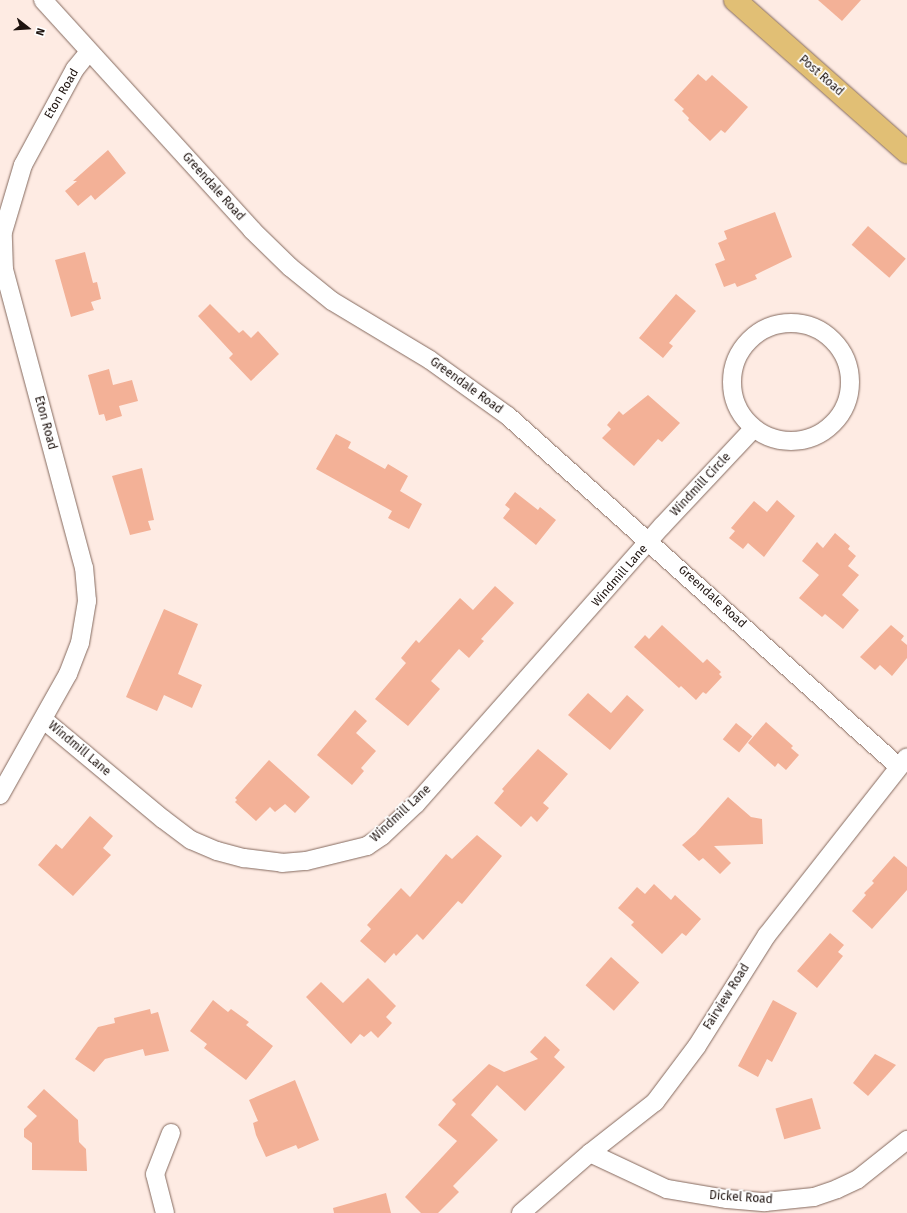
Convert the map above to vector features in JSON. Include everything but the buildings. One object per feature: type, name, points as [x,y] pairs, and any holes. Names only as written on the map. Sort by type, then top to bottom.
[{"type":"main road","name":"Post Road","points":[[735,0],[907,152]]},
{"type":"street","name":"Greendale Road","points":[[43,0],[89,52],[130,93],[252,230],[290,267],[332,301],[430,360],[508,416],[903,762]]},
{"type":"street","name":"Eton Road","points":[[0,795],[44,720],[68,674],[80,643],[87,601],[84,568],[4,270],[3,238],[11,202],[23,166],[75,69],[89,52]]},
{"type":"street","points":[[786,322],[803,323],[822,331],[837,343],[846,357],[851,376],[850,395],[842,413],[831,427],[813,438],[793,442],[770,438],[753,428],[736,406],[732,389],[734,366],[744,345],[758,332],[786,322]]},
{"type":"street","name":"Windmill Circle","points":[[650,541],[753,428]]},
{"type":"street","name":"Windmill Lane","points":[[44,720],[191,840],[244,858],[282,863],[344,853],[367,846],[382,836],[416,804],[650,541]]},
{"type":"street","name":"Fairview Road","points":[[521,1213],[590,1153],[655,1102],[697,1046],[767,935],[903,762]]},
{"type":"street","points":[[165,1213],[155,1174],[172,1133]]},
{"type":"street","name":"Dickel Road","points":[[590,1153],[667,1189],[765,1202],[814,1197],[837,1189],[858,1179],[907,1140]]}]
